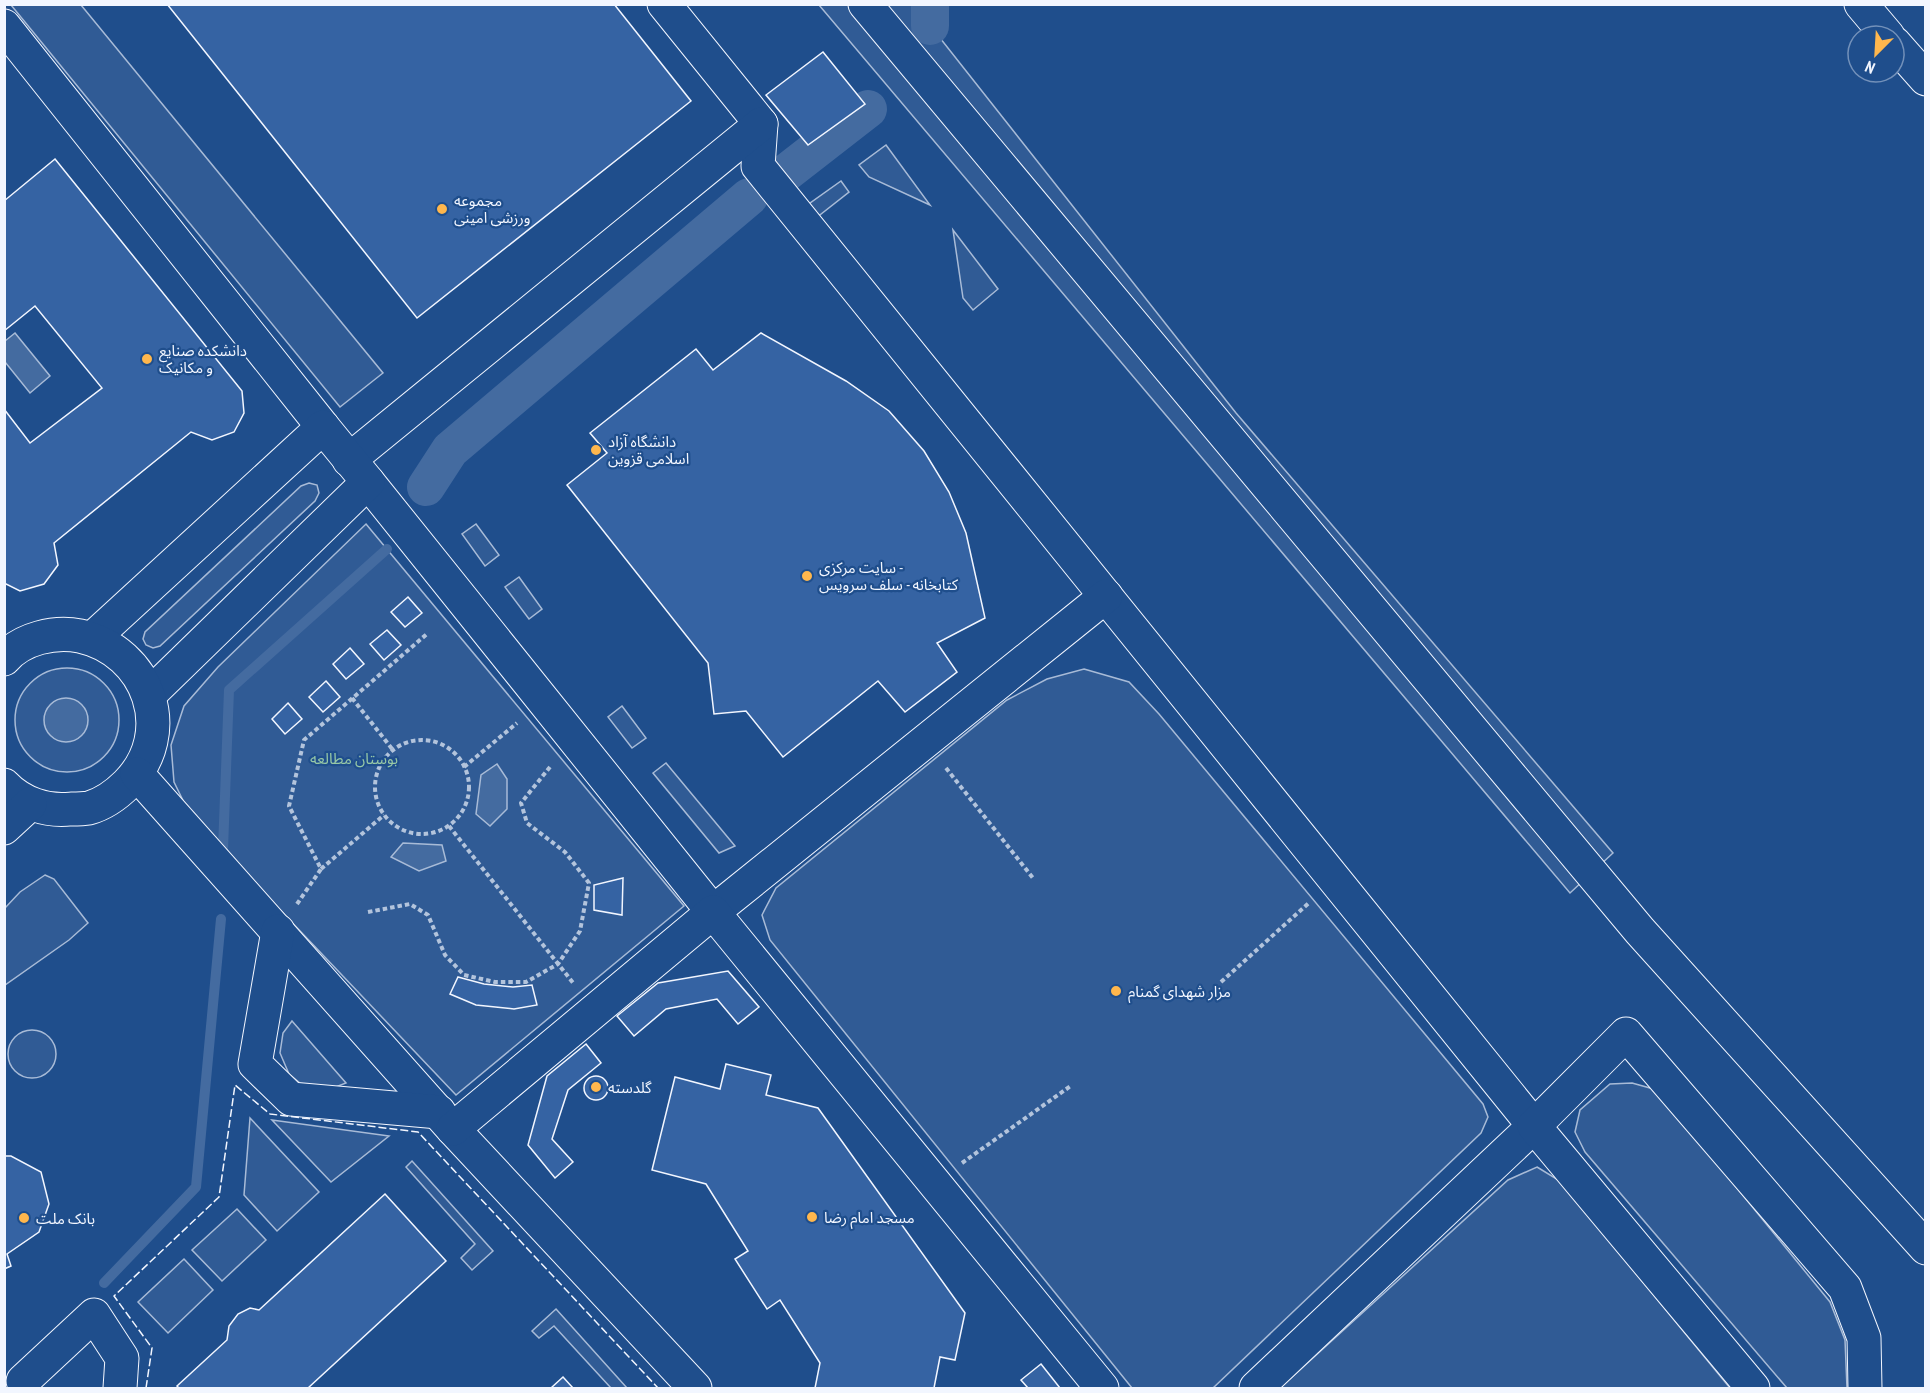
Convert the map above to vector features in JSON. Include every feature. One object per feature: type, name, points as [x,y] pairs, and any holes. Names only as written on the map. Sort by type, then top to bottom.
[{"type":"main road","points":[[664,4],[761,124],[758,166],[1534,1126],[1754,1389]]},
{"type":"main road","points":[[865,4],[1640,931],[1926,1248]]},
{"type":"main road","points":[[1862,4],[1878,24]]},
{"type":"main road","points":[[4,26],[713,912],[1102,1389]]},
{"type":"main road","points":[[1906,57],[1926,80]]},
{"type":"main road","points":[[149,695],[359,471],[761,124]]},
{"type":"main road","points":[[92,639],[323,427]]},
{"type":"main road","points":[[278,931],[255,1064],[291,1099],[446,1120],[595,1011],[713,912],[1106,596]]},
{"type":"main road","points":[[4,828],[17,794],[59,811],[89,808],[116,795],[137,774],[147,756],[152,736],[153,715],[149,695],[136,670],[117,651],[92,639],[70,634],[48,636],[27,643],[6,655]]},
{"type":"main road","points":[[137,774],[446,1120],[695,1389]]},
{"type":"main road","points":[[1256,1389],[1534,1126],[1626,1034],[1845,1288],[1864,1338],[1865,1389]]},
{"type":"main road","points":[[19,1377],[94,1315],[122,1358],[120,1389]]},
{"type":"path","points":[[321,869],[289,806],[304,740],[428,633]]},
{"type":"path","points":[[352,698],[393,750]]},
{"type":"path","points":[[464,767],[544,701]]},
{"type":"path","points":[[416,740],[432,741],[459,757],[466,771],[469,786],[467,802],[460,816],[449,826],[435,833],[419,835],[404,831],[391,823],[384,815],[375,796],[375,780],[380,765],[393,750],[402,744],[416,740]]},
{"type":"path","points":[[926,741],[1033,878]]},
{"type":"path","points":[[368,912],[410,904],[428,915],[445,955],[464,975],[495,982],[526,982],[558,964],[580,931],[589,883],[566,852],[527,823],[521,803],[550,767]]},
{"type":"path","points":[[278,931],[321,869],[384,815]]},
{"type":"path","points":[[449,826],[595,1011]]},
{"type":"path","points":[[1221,982],[1335,880]]},
{"type":"path","points":[[934,1183],[1072,1085]]},
{"type":"shaded area","points":[[11,5],[81,5],[383,373],[340,407]]},
{"type":"shaded area","points":[[819,5],[914,5],[1236,413],[1613,853],[1570,893]]},
{"type":"shaded area","points":[[886,145],[930,205],[869,177],[859,165]]},
{"type":"shaded area","points":[[841,181],[849,192],[816,218],[806,206]]},
{"type":"shaded area","points":[[953,230],[998,289],[973,310],[963,298]]},
{"type":"shaded area","points":[[15,333],[50,376],[30,393],[5,362],[5,341]]},
{"type":"shaded area","points":[[309,483],[317,485],[319,493],[315,501],[160,646],[153,648],[146,645],[143,639],[145,632],[301,486]]},
{"type":"shaded area","name":"بوستان مطالعه","points":[[366,524],[684,906],[456,1095],[282,912],[196,827],[174,782],[171,745],[184,706],[218,667]]},
{"type":"shaded area","points":[[476,524],[499,555],[485,566],[462,534]]},
{"type":"shaded area","points":[[519,577],[542,609],[529,619],[505,587]]},
{"type":"shaded area","points":[[67,668],[87,672],[104,683],[115,700],[119,720],[115,740],[104,757],[87,768],[67,772],[47,768],[30,757],[19,740],[15,720],[19,700],[30,683],[47,672]]},
{"type":"shaded area","points":[[1084,669],[1129,682],[1159,714],[1483,1104],[1488,1117],[1481,1133],[1213,1388],[1132,1388],[770,940],[762,915],[776,888],[1007,700],[1047,679]]},
{"type":"shaded area","points":[[66,698],[81,705],[88,720],[81,735],[66,742],[51,735],[44,720],[51,705]]},
{"type":"shaded area","points":[[622,706],[646,738],[632,748],[608,717]]},
{"type":"shaded area","points":[[666,763],[735,846],[719,853],[653,773]]},
{"type":"shaded area","points":[[497,764],[507,779],[507,809],[490,826],[476,814],[481,775]]},
{"type":"shaded area","points":[[403,843],[442,845],[446,861],[419,871],[391,857]]},
{"type":"shaded area","points":[[45,875],[54,879],[88,923],[69,940],[5,985],[5,908],[20,892]]},
{"type":"shaded area","points":[[292,1021],[346,1083],[328,1090],[306,1088],[289,1074],[280,1053],[283,1033]]},
{"type":"shaded area","points":[[32,1030],[49,1037],[56,1054],[49,1071],[32,1078],[15,1071],[8,1054],[15,1037]]},
{"type":"shaded area","points":[[1632,1083],[1657,1090],[1830,1302],[1845,1340],[1847,1388],[1787,1388],[1585,1152],[1575,1132],[1580,1110],[1610,1084]]},
{"type":"shaded area","points":[[250,1118],[319,1192],[277,1231],[244,1195]]},
{"type":"shaded area","points":[[272,1120],[389,1136],[331,1182]]},
{"type":"shaded area","points":[[412,1161],[493,1251],[472,1270],[461,1258],[475,1244],[406,1167]]},
{"type":"shaded area","points":[[1537,1167],[1560,1181],[1730,1388],[1280,1388],[1508,1180]]},
{"type":"shaded area","points":[[237,1209],[266,1240],[222,1281],[192,1250]]},
{"type":"shaded area","points":[[184,1259],[213,1290],[168,1333],[138,1302]]},
{"type":"shaded area","points":[[556,1309],[627,1388],[611,1388],[554,1326],[539,1338],[532,1331]]},
{"type":"building","name":"مجموعه ورزشی امینی","points":[[167,4],[614,4],[691,101],[417,318]]},
{"type":"building","points":[[823,52],[865,104],[808,145],[766,95]]},
{"type":"building","name":"دانشکده صنایع و مکانیک","points":[[55,159],[242,391],[244,413],[234,432],[212,440],[191,432],[54,543],[58,565],[44,584],[20,591],[4,583],[4,409],[30,443],[102,388],[35,306],[4,331],[4,201]]},
{"type":"building","name":"سایت مرکزی - کتابخانه - سلف سرویس","points":[[761,333],[846,381],[889,411],[924,451],[949,492],[966,533],[985,618],[937,643],[957,672],[905,712],[878,681],[783,757],[746,711],[714,714],[708,663],[567,485],[607,453],[590,433],[696,349],[713,370]]},
{"type":"building","points":[[408,597],[422,613],[405,627],[391,612]]},
{"type":"building","points":[[387,630],[401,645],[384,660],[370,644]]},
{"type":"building","points":[[350,648],[364,664],[346,679],[333,664]]},
{"type":"building","points":[[326,681],[340,697],[323,712],[309,697]]},
{"type":"building","points":[[288,703],[302,719],[285,734],[272,719]]},
{"type":"building","points":[[623,878],[622,915],[594,910],[594,885]]},
{"type":"building","points":[[728,971],[759,1007],[738,1024],[717,999],[666,1009],[634,1036],[617,1016],[658,983]]},
{"type":"building","points":[[458,977],[484,984],[513,987],[532,985],[537,1005],[514,1009],[476,1005],[450,994]]},
{"type":"building","points":[[586,1044],[601,1063],[568,1090],[552,1139],[573,1162],[555,1178],[528,1145],[547,1076]]},
{"type":"building","name":"مسجد امام رضا","points":[[726,1064],[771,1075],[766,1095],[818,1108],[965,1313],[955,1360],[940,1357],[934,1388],[815,1388],[820,1363],[780,1300],[767,1309],[735,1259],[748,1251],[706,1184],[652,1170],[675,1077],[720,1089]]},
{"type":"building","name":"گلدسته","points":[[596,1076],[605,1079],[608,1088],[605,1097],[596,1100],[587,1097],[584,1088],[587,1079]]},
{"type":"building","name":"بانک ملت","points":[[4,1156],[11,1156],[41,1172],[49,1204],[39,1232],[7,1254],[11,1266],[4,1269]]},
{"type":"building","points":[[385,1194],[446,1261],[308,1388],[179,1388],[177,1386],[227,1340],[229,1326],[238,1314],[250,1308],[259,1310]]},
{"type":"building","points":[[1041,1364],[1060,1388],[1028,1388],[1021,1380]]},
{"type":"building","points":[[563,1377],[573,1388],[551,1388]]},
{"type":"waterway","points":[[930,4],[930,26]]},
{"type":"waterway","points":[[787,172],[868,109]]},
{"type":"waterway","points":[[426,487],[450,450],[749,197]]},
{"type":"waterway","points":[[223,849],[229,690],[387,549]]},
{"type":"waterway","points":[[104,1283],[196,1187],[221,919]]},
{"type":"fence","points":[[146,1388],[152,1348],[114,1296],[219,1197],[235,1085],[270,1114],[418,1132],[658,1388]]},
{"type":"place","name":"مجموعه ورزشی امینی","points":[[442,209]]},
{"type":"place","name":"دانشکده صنایع و مکانیک","points":[[147,359]]},
{"type":"place","name":"دانشگاه آزاد اسلامی قزوین","points":[[596,450]]},
{"type":"place","name":"سایت مرکزی - کتابخانه - سلف سرویس","points":[[807,576]]},
{"type":"place","name":"مزار شهدای گمنام","points":[[1116,991]]},
{"type":"place","name":"گلدسته","points":[[596,1087]]},
{"type":"place","name":"مسجد امام رضا","points":[[812,1217]]},
{"type":"place","name":"بانک ملت","points":[[24,1218]]}]
